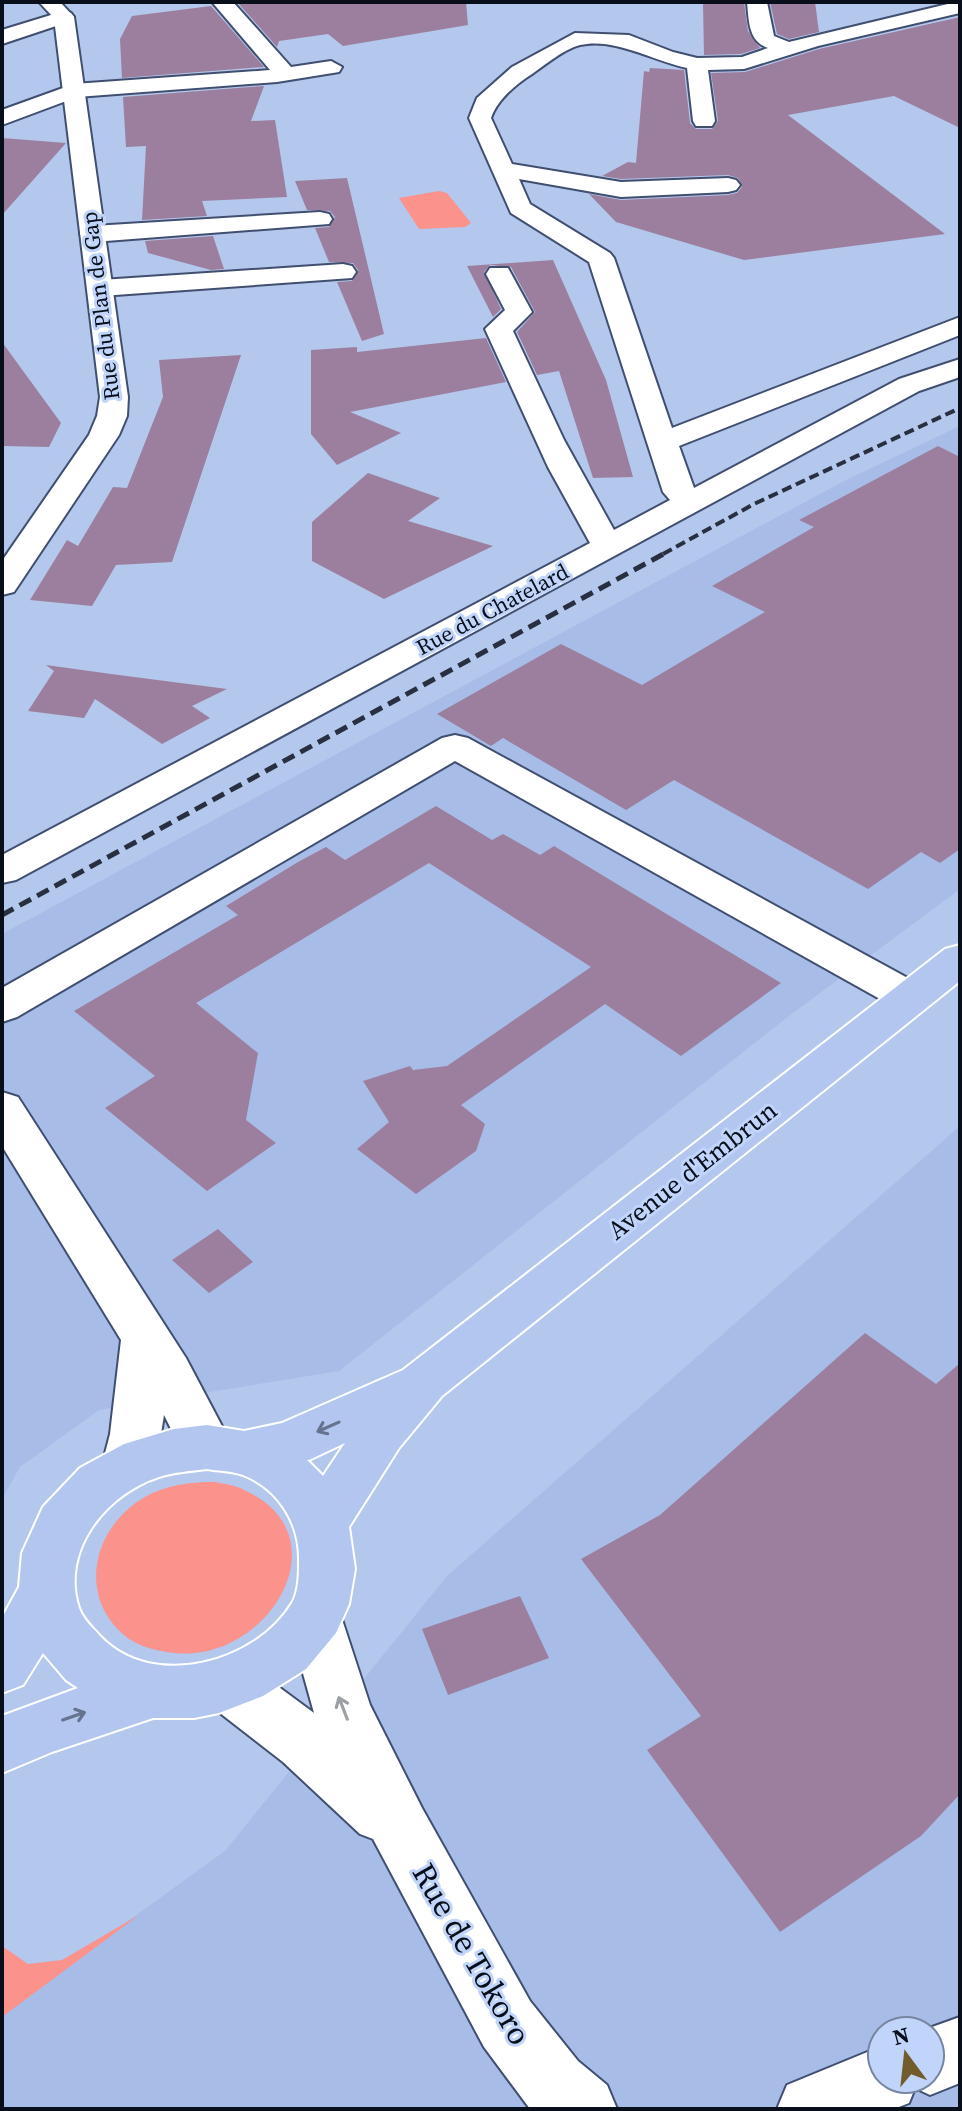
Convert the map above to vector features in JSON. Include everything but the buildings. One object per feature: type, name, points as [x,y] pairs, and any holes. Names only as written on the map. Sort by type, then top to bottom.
[{"type":"main road","name":"Avenue d'Embrun","points":[[323,1521],[380,1433],[424,1381],[960,959]]},
{"type":"main road","name":"Avenue d'Embrun","points":[[226,1450],[290,1444],[424,1381]]},
{"type":"main road","points":[[180,1449],[226,1450],[279,1469],[305,1492],[323,1521],[329,1551],[326,1587],[315,1616],[292,1643],[262,1667],[228,1684],[190,1692],[152,1691],[118,1683],[89,1666],[67,1644],[53,1617],[47,1587],[56,1538],[85,1496],[129,1465],[180,1449]]},
{"type":"main road","points":[[2,1666],[29,1626],[47,1587]]},
{"type":"main road","points":[[2,1745],[39,1728],[152,1691]]},
{"type":"street","points":[[222,2],[286,75]]},
{"type":"street","points":[[757,2],[760,29],[765,40],[786,48]]},
{"type":"street","points":[[692,501],[679,492],[601,258],[520,208],[480,118],[485,103],[520,72],[565,43],[591,37],[641,45],[679,61],[697,64],[744,63],[786,48],[960,7]]},
{"type":"street","points":[[2,38],[56,9]]},
{"type":"street","name":"Rue du Plan de Gap","points":[[2,585],[104,435],[112,416],[114,397],[74,91],[56,9]]},
{"type":"street","points":[[697,64],[704,121]]},
{"type":"street","points":[[2,118],[74,91],[286,75],[331,67]]},
{"type":"street","points":[[502,170],[605,188],[657,192],[728,185]]},
{"type":"street","points":[[93,234],[320,219]]},
{"type":"street","points":[[101,288],[343,272]]},
{"type":"street","points":[[499,274],[519,312],[499,329],[592,523],[609,547]]},
{"type":"street","points":[[663,442],[960,325]]},
{"type":"street","name":"Rue du Chatelard","points":[[10,864],[909,385],[960,367]]},
{"type":"street","points":[[2,1007],[455,746],[911,998]]},
{"type":"street","points":[[2,1108],[190,1410],[226,1450]]},
{"type":"street","points":[[129,1465],[136,1434],[146,1339]]},
{"type":"street","name":"Rue de Tokoro","points":[[315,1616],[342,1711],[400,1829],[507,2024],[554,2085],[583,2109]]},
{"type":"street","name":"Rue de Tokoro","points":[[228,1684],[304,1742],[400,1829]]},
{"type":"street","points":[[811,2109],[866,2087]]},
{"type":"shaded area","points":[[439,191],[447,193],[471,223],[465,227],[419,229],[399,198]]},
{"type":"shaded area","points":[[960,426],[960,889],[785,1019],[339,1371],[99,1410],[20,1467],[2,1499],[2,934],[846,480]]},
{"type":"shaded area","points":[[960,1126],[960,2109],[2,2109],[2,2012],[225,1851],[447,1576]]},
{"type":"shaded area","points":[[215,1482],[241,1488],[274,1511],[289,1536],[291,1564],[282,1592],[264,1618],[239,1638],[209,1651],[175,1653],[135,1643],[108,1617],[99,1598],[96,1577],[106,1537],[135,1504],[155,1492],[184,1484]]},
{"type":"shaded area","points":[[139,1915],[2,2017],[2,1946],[28,1964],[62,1960]]},
{"type":"railway","points":[[663,554],[754,504],[960,408]]},
{"type":"railway","points":[[2,915],[667,552]]}]
